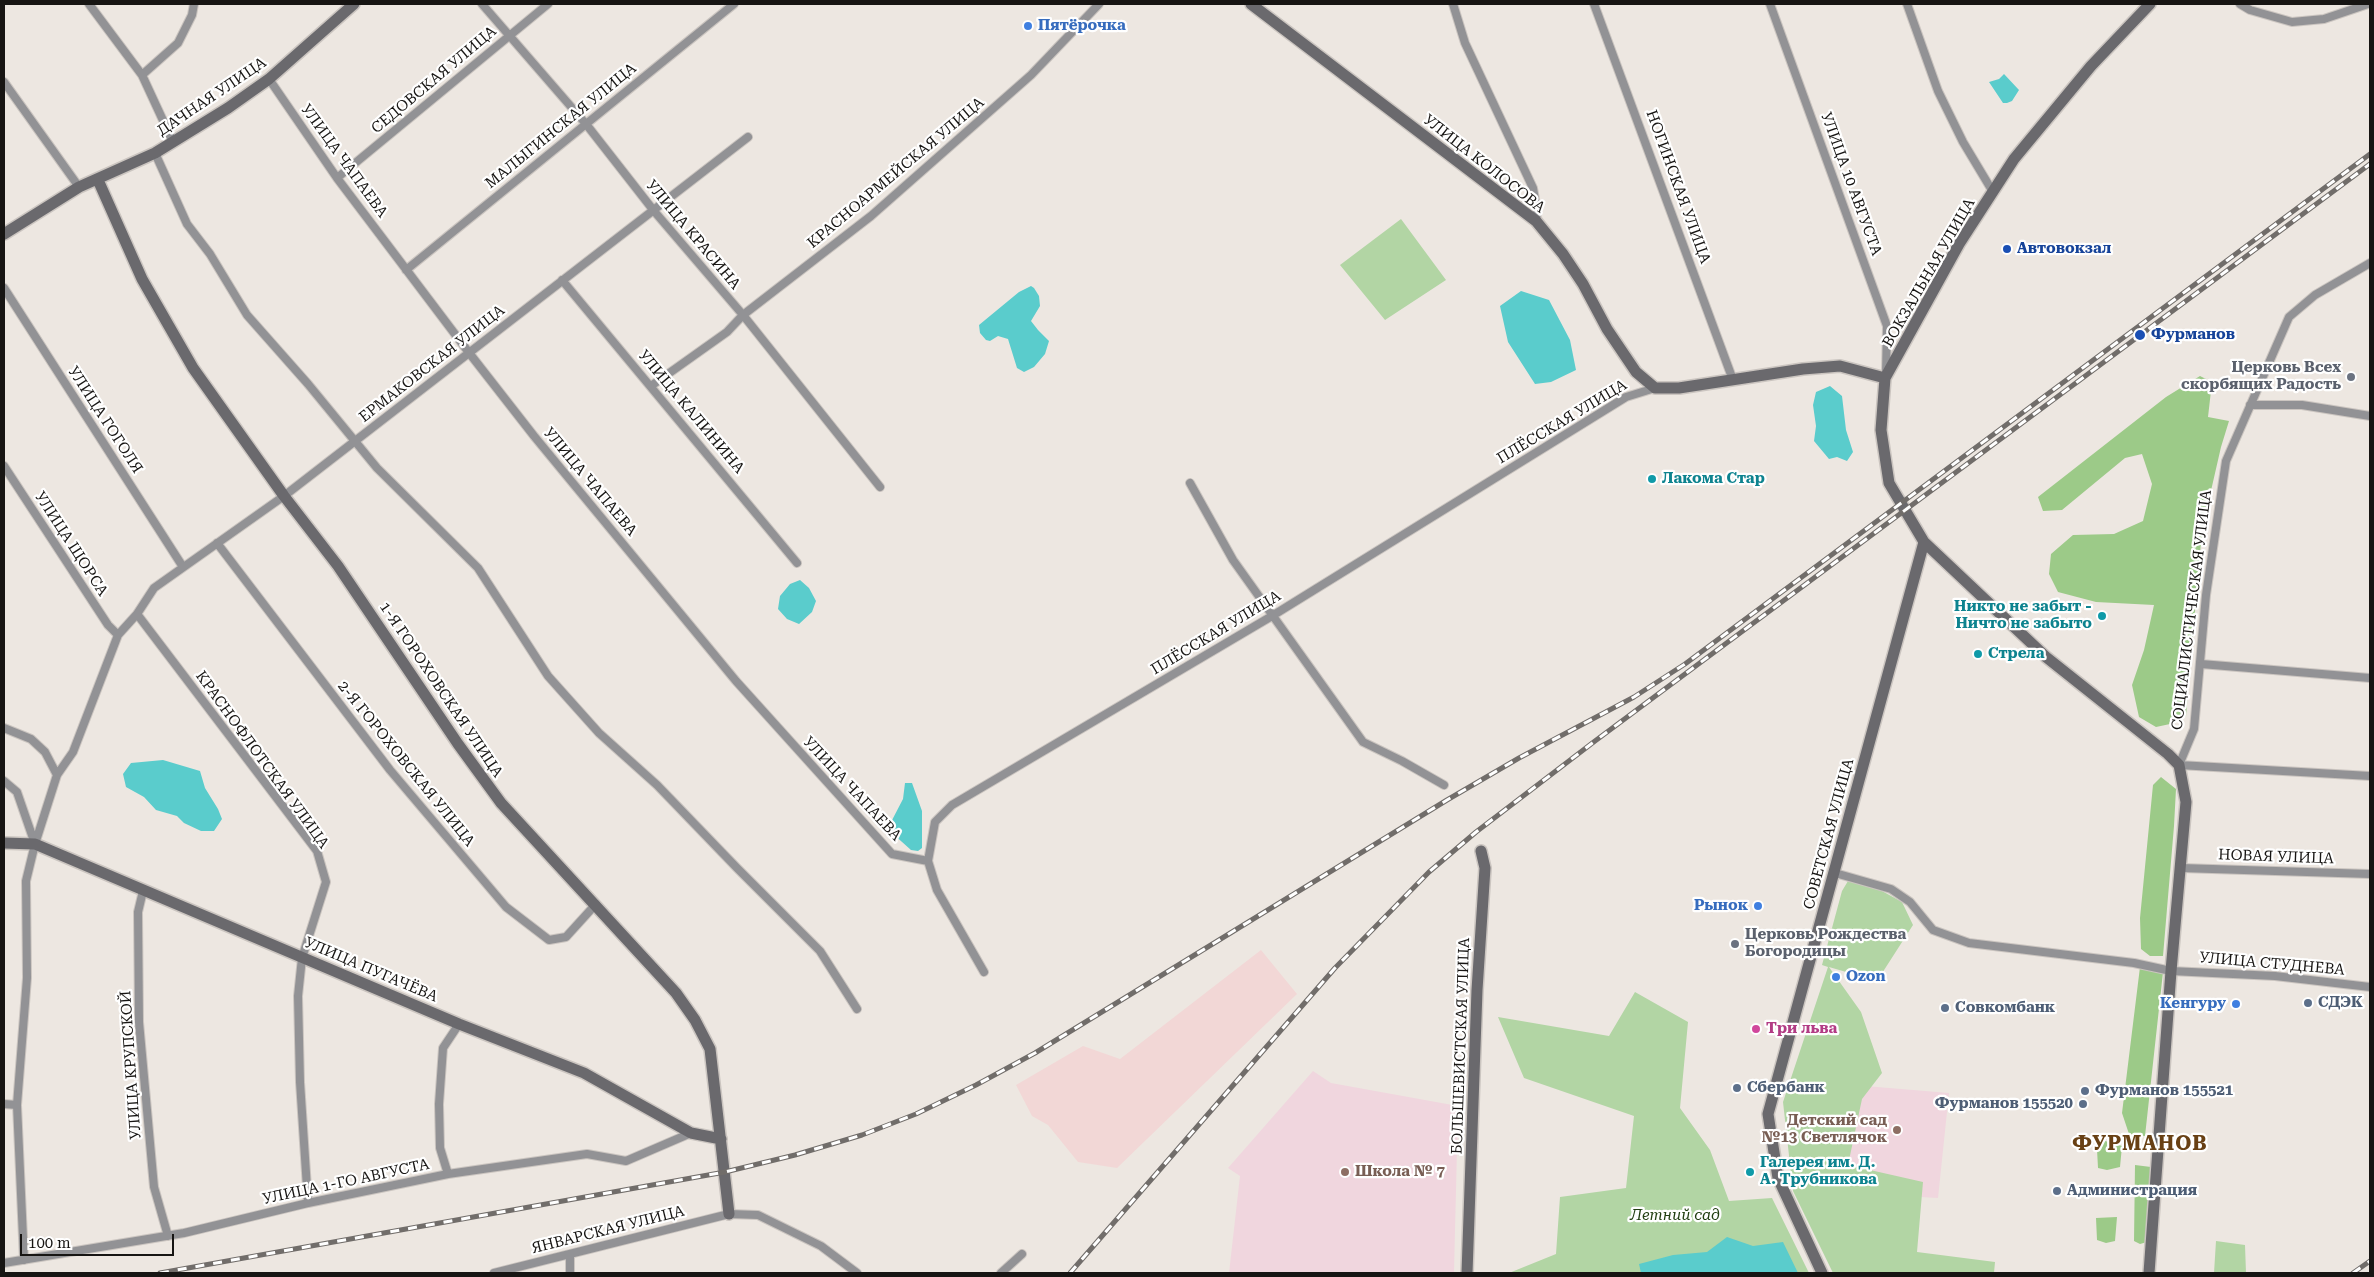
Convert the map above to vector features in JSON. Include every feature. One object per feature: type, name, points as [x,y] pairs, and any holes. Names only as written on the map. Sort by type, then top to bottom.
[{"type":"main road","name":"ДАЧНАЯ УЛИЦА","points":[[4,234],[79,187],[155,153],[228,108],[269,79],[354,4]]},
{"type":"main road","name":"УЛИЦА КОЛОСОВА","points":[[1251,4],[1536,221],[1584,284],[1607,329],[1636,372],[1655,388]]},
{"type":"main road","name":"ВОКЗАЛЬНАЯ УЛИЦА","points":[[2150,4],[2068,95],[2014,159],[1959,244],[1885,378],[1881,430],[1890,483],[1924,542],[2046,657],[2168,754],[2179,765]]},
{"type":"main road","name":"1-Я ГОРОХОВСКАЯ УЛИЦА","points":[[98,180],[142,279],[193,368],[284,496],[338,566],[458,744],[501,803],[676,993],[696,1020],[710,1049],[722,1139],[729,1214]]},
{"type":"main road","points":[[1655,388],[1679,388],[1840,366],[1885,378]]},
{"type":"main road","name":"СОВЕТСКАЯ УЛИЦА","points":[[1822,1273],[1778,1178],[1768,1114],[1924,542]]},
{"type":"main road","points":[[2149,1273],[2170,971],[2186,802],[2179,765]]},
{"type":"main road","name":"УЛИЦА ПУГАЧЁВА","points":[[4,843],[35,844],[459,1024],[584,1073],[691,1133],[722,1139]]},
{"type":"main road","name":"БОЛЬШЕВИСТСКАЯ УЛИЦА","points":[[1467,1273],[1477,990],[1485,868],[1481,851]]},
{"type":"street","points":[[88,4],[142,75],[173,142]]},
{"type":"street","points":[[142,75],[178,43],[192,15],[194,4]]},
{"type":"street","name":"УЛИЦА КРАСИНА","points":[[482,4],[586,124],[654,211],[743,316],[880,487]]},
{"type":"street","name":"СЕДОВСКАЯ УЛИЦА","points":[[337,178],[548,4]]},
{"type":"street","name":"МАЛЫГИНСКАЯ УЛИЦА","points":[[406,270],[734,4]]},
{"type":"street","name":"КРАСНОАРМЕЙСКАЯ УЛИЦА","points":[[651,386],[727,332],[743,316],[871,216],[1031,75],[1099,4]]},
{"type":"street","points":[[1453,4],[1465,43],[1533,188],[1537,211],[1536,221]]},
{"type":"street","name":"НОГИНСКАЯ УЛИЦА","points":[[1594,4],[1733,380]]},
{"type":"street","name":"УЛИЦА 10 АВГУСТА","points":[[1770,4],[1887,326],[1885,378]]},
{"type":"street","points":[[1907,4],[1938,91],[1963,142],[1993,192]]},
{"type":"street","points":[[2240,4],[2250,10],[2292,22],[2324,20],[2368,4]]},
{"type":"street","name":"УЛИЦА ЧАПАЕВА","points":[[269,79],[337,178],[470,354],[534,436],[736,681],[892,854],[928,860]]},
{"type":"street","points":[[4,82],[79,187]]},
{"type":"street","name":"ЕРМАКОВСКАЯ УЛИЦА","points":[[137,614],[154,588],[284,496],[470,354],[562,280],[748,137]]},
{"type":"street","points":[[155,153],[187,224],[210,254],[248,315],[377,468],[478,568],[548,676],[600,733],[657,785],[820,951],[857,1010]]},
{"type":"street","name":"СОЦИАЛИСТИЧЕСКАЯ УЛИЦА","points":[[2179,765],[2194,729],[2206,595],[2226,461],[2289,317],[2315,295],[2370,263]]},
{"type":"street","name":"УЛИЦА КАЛИНИНА","points":[[562,280],[797,563]]},
{"type":"street","name":"УЛИЦА ГОГОЛЯ","points":[[4,288],[183,567]]},
{"type":"street","name":"ПЛЁССКАЯ УЛИЦА","points":[[984,972],[937,890],[928,860],[935,822],[952,805],[1272,616],[1626,397],[1655,388]]},
{"type":"street","points":[[2250,405],[2302,405],[2370,416]]},
{"type":"street","name":"УЛИЦА ЩОРСА","points":[[4,466],[108,625],[118,635]]},
{"type":"street","points":[[1190,483],[1233,560],[1362,742],[1402,761],[1444,785]]},
{"type":"street","name":"2-Я ГОРОХОВСКАЯ УЛИЦА","points":[[217,543],[390,770],[506,907],[549,940],[566,937],[596,904]]},
{"type":"street","points":[[24,1260],[17,1105],[27,978],[26,882],[35,844],[57,775],[73,752],[118,635],[137,614]]},
{"type":"street","name":"КРАСНОФЛОТСКАЯ УЛИЦА","points":[[137,614],[317,851],[326,882],[302,958],[298,996],[300,1072],[308,1202]]},
{"type":"street","points":[[2201,664],[2370,678]]},
{"type":"street","points":[[4,728],[30,739],[45,752],[57,775]]},
{"type":"street","points":[[2179,765],[2370,776]]},
{"type":"street","points":[[4,781],[17,792],[35,844]]},
{"type":"street","name":"НОВАЯ УЛИЦА","points":[[2181,868],[2370,874]]},
{"type":"street","points":[[1835,873],[1891,889],[1910,902],[1933,930],[1969,942],[2134,963],[2170,971]]},
{"type":"street","name":"УЛИЦА КРУПСКОЙ","points":[[143,891],[138,912],[139,1022],[154,1187],[168,1236]]},
{"type":"street","name":"УЛИЦА СТУДНЕВА","points":[[2170,971],[2275,976],[2370,987]]},
{"type":"street","points":[[448,1174],[440,1148],[439,1104],[443,1048],[459,1024]]},
{"type":"street","points":[[4,1104],[17,1105]]},
{"type":"street","name":"УЛИЦА 1-ГО АВГУСТА","points":[[4,1263],[168,1236],[308,1202],[448,1174],[587,1154],[626,1161],[691,1133]]},
{"type":"street","name":"ЯНВАРСКАЯ УЛИЦА","points":[[494,1273],[729,1214],[758,1215],[821,1246],[857,1273]]},
{"type":"street","points":[[570,1254],[570,1273]]},
{"type":"street","points":[[1001,1273],[1022,1254]]},
{"type":"shaded area","points":[[1261,950],[1297,994],[1117,1168],[1078,1162],[1048,1125],[1032,1116],[1016,1085],[1083,1046],[1120,1059]]},
{"type":"shaded area","name":"Школа № 7","points":[[1313,1071],[1331,1083],[1458,1106],[1454,1273],[1229,1273],[1240,1176],[1228,1168]]},
{"type":"shaded area","name":"Детский сад №13 Светлячок","points":[[1853,1085],[1949,1093],[1938,1198],[1853,1193],[1847,1168]]},
{"type":"green space","points":[[1401,219],[1446,280],[1385,320],[1340,265]]},
{"type":"green space","points":[[2200,376],[2212,382],[2208,417],[2229,421],[2221,447],[2202,530],[2186,716],[2170,724],[2156,727],[2139,717],[2132,685],[2144,650],[2154,605],[2096,602],[2058,592],[2049,574],[2051,554],[2073,535],[2114,534],[2143,521],[2152,484],[2142,454],[2125,458],[2062,510],[2043,511],[2038,497],[2166,397]]},
{"type":"green space","points":[[2161,777],[2176,789],[2174,826],[2163,956],[2150,956],[2141,949],[2140,918],[2153,785]]},
{"type":"green space","points":[[1848,881],[1882,891],[1902,902],[1913,925],[1877,981],[1829,967],[1861,1012],[1882,1073],[1862,1099],[1848,1165],[1923,1182],[1917,1252],[1995,1262],[1994,1273],[1833,1273],[1793,1191],[1783,1102],[1828,967],[1822,965],[1842,891]]},
{"type":"green space","points":[[2140,967],[2163,972],[2145,1136],[2129,1134],[2122,1113]]},
{"type":"green space","name":"Летний сад","points":[[1635,992],[1688,1022],[1680,1108],[1710,1150],[1729,1201],[1772,1198],[1809,1273],[1509,1273],[1556,1254],[1560,1197],[1626,1188],[1634,1116],[1524,1078],[1498,1017],[1609,1036]]},
{"type":"green space","points":[[2105,1141],[2122,1146],[2120,1167],[2107,1170],[2098,1168],[2097,1149]]},
{"type":"green space","points":[[2135,1165],[2151,1167],[2147,1242],[2140,1244],[2134,1241]]},
{"type":"green space","points":[[2117,1217],[2115,1241],[2106,1243],[2097,1240],[2096,1218]]},
{"type":"green space","points":[[2216,1241],[2245,1245],[2246,1273],[2214,1273]]},
{"type":"water","points":[[2004,74],[2019,90],[2012,101],[2007,103],[2003,103],[1989,82],[1999,79]]},
{"type":"water","points":[[1031,286],[1039,296],[1040,306],[1031,321],[1049,341],[1045,354],[1034,367],[1024,372],[1017,368],[1008,339],[998,336],[990,341],[986,340],[980,333],[979,325],[1019,292]]},
{"type":"water","points":[[1521,291],[1549,300],[1570,340],[1576,370],[1551,382],[1535,384],[1508,342],[1500,306]]},
{"type":"water","points":[[1830,386],[1842,396],[1846,430],[1853,452],[1847,461],[1837,457],[1829,459],[1814,441],[1816,426],[1813,405],[1816,392]]},
{"type":"water","points":[[800,580],[809,588],[816,601],[812,612],[799,624],[787,619],[778,609],[780,596],[790,584]]},
{"type":"water","points":[[163,760],[200,771],[205,788],[222,819],[214,831],[201,831],[184,823],[177,816],[156,810],[144,797],[126,787],[123,774],[131,763]]},
{"type":"water","points":[[905,783],[912,783],[922,811],[922,848],[918,851],[911,850],[892,833],[890,824],[903,799]]},
{"type":"water","points":[[1727,1237],[1753,1246],[1783,1242],[1798,1273],[1641,1273],[1639,1264],[1673,1255],[1707,1252]]},
{"type":"railway","points":[[160,1273],[725,1172],[795,1155],[862,1135],[916,1114],[976,1085],[1035,1053],[1447,800],[1519,758],[1634,697],[1685,664],[2370,154]]},
{"type":"railway","points":[[1070,1273],[1335,968],[1429,872],[1476,832],[1595,741],[2370,164]]},
{"type":"railway","points":[[2353,1273],[2370,1261]]},
{"type":"place","name":"Пятёрочка","points":[[1028,26]]},
{"type":"place","name":"Автовокзал","points":[[2007,249]]},
{"type":"place","name":"Фурманов","points":[[2140,335]]},
{"type":"place","name":"Церковь Всех скорбящих Радость","points":[[2351,377]]},
{"type":"place","name":"Лакома Стар","points":[[1652,479]]},
{"type":"place","name":"Никто не забыт - Ничто не забыто","points":[[2102,616]]},
{"type":"place","name":"Стрела","points":[[1978,654]]},
{"type":"place","name":"Рынок","points":[[1758,906]]},
{"type":"place","name":"Церковь Рождества Богородицы","points":[[1735,944]]},
{"type":"place","name":"Ozon","points":[[1836,977]]},
{"type":"place","name":"СДЭК","points":[[2308,1003]]},
{"type":"place","name":"Кенгуру","points":[[2236,1004]]},
{"type":"place","name":"Совкомбанк","points":[[1945,1008]]},
{"type":"place","name":"Три льва","points":[[1756,1029]]},
{"type":"place","name":"Сбербанк","points":[[1737,1088]]},
{"type":"place","name":"Фурманов 155521","points":[[2085,1091]]},
{"type":"place","name":"Фурманов 155520","points":[[2083,1104]]},
{"type":"place","name":"Детский сад №13 Светлячок","points":[[1897,1130]]},
{"type":"place","name":"Школа № 7","points":[[1345,1172]]},
{"type":"place","name":"Галерея им. Д. А. Трубникова","points":[[1750,1172]]},
{"type":"place","name":"Администрация","points":[[2057,1191]]},
{"type":"district","name":"ФУРМАНОВ","points":[[2140,1144]]}]
